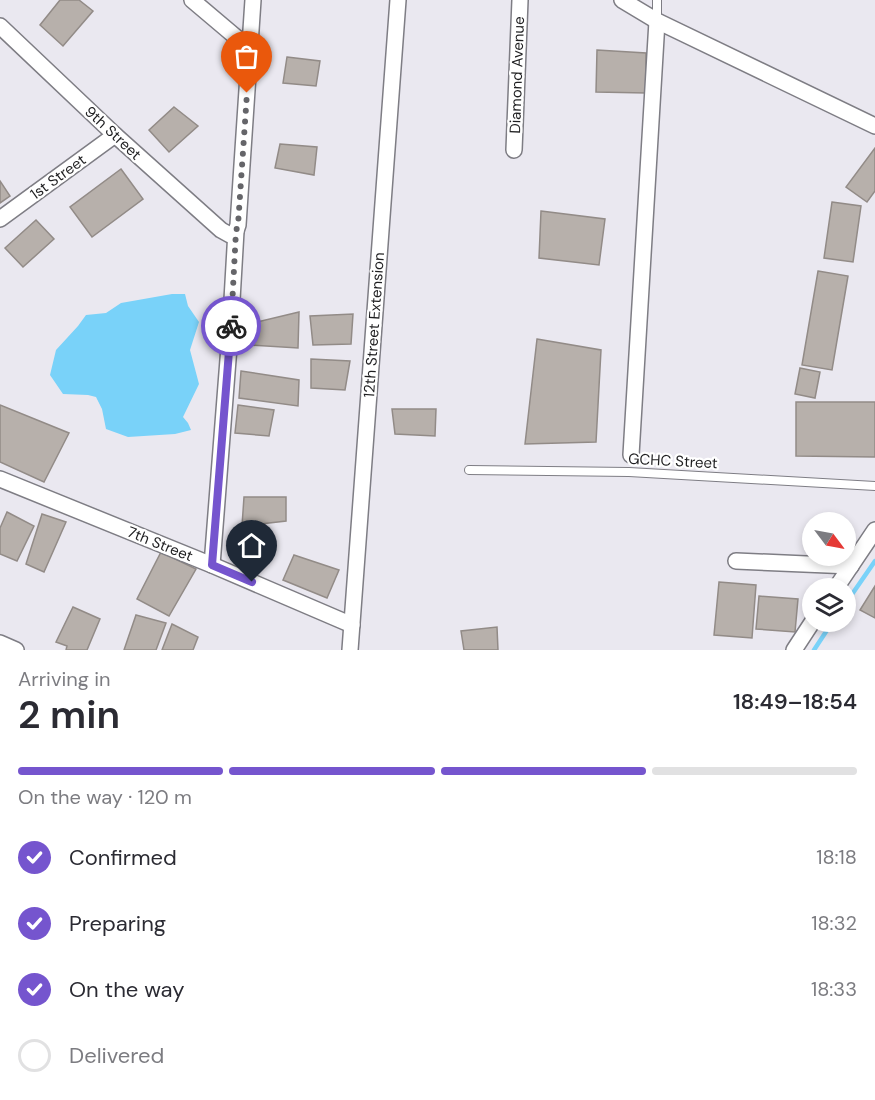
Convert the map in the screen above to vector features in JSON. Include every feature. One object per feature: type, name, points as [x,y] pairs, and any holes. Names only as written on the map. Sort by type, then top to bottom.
[{"type":"street","points":[[192,0],[249,49]]},
{"type":"street","points":[[212,565],[230,334],[233,233],[238,213],[253,0]]},
{"type":"street","name":"12th Street Extension","points":[[350,650],[398,0]]},
{"type":"street","name":"Diamond Avenue","points":[[514,150],[520,0]]},
{"type":"street","points":[[622,0],[657,21],[875,126]]},
{"type":"street","points":[[631,455],[657,21]]},
{"type":"street","name":"9th Street","points":[[0,26],[115,135],[221,230],[233,233]]},
{"type":"street","name":"1st Street","points":[[0,219],[115,135]]},
{"type":"street","name":"7th Street","points":[[0,479],[352,625]]},
{"type":"street","points":[[856,558],[875,530]]},
{"type":"street","points":[[736,561],[802,564]]},
{"type":"street","points":[[843,578],[851,566]]},
{"type":"street","points":[[794,650],[806,632]]},
{"type":"street","points":[[0,643],[16,650]]},
{"type":"lane","points":[[657,0],[657,21]]},
{"type":"lane","points":[[629,472],[631,455]]},
{"type":"lane","name":"GCHC Street","points":[[470,470],[629,472],[875,486]]},
{"type":"water","points":[[172,294],[185,294],[188,306],[199,322],[190,350],[199,384],[183,417],[191,430],[175,434],[128,437],[106,429],[102,409],[96,397],[63,394],[50,375],[56,350],[86,315],[106,313],[121,303]]},
{"type":"building","points":[[60,0],[79,0],[93,11],[63,46],[40,25]]},
{"type":"building","points":[[597,50],[646,53],[646,93],[596,92]]},
{"type":"building","points":[[287,57],[320,61],[316,86],[283,83]]},
{"type":"building","points":[[174,107],[198,126],[169,152],[149,130]]},
{"type":"building","points":[[280,144],[317,147],[314,175],[275,168]]},
{"type":"building","points":[[875,148],[875,191],[867,202],[846,187]]},
{"type":"building","points":[[121,169],[143,199],[92,237],[70,207]]},
{"type":"building","points":[[0,181],[10,196],[0,203]]},
{"type":"building","points":[[832,202],[861,206],[853,262],[824,258]]},
{"type":"building","points":[[541,211],[605,219],[599,265],[539,258]]},
{"type":"building","points":[[36,220],[54,239],[23,267],[5,248]]},
{"type":"building","points":[[818,271],[848,276],[832,370],[802,365]]},
{"type":"building","points":[[299,312],[298,348],[249,345],[249,324]]},
{"type":"building","points":[[353,314],[351,344],[313,345],[310,316]]},
{"type":"building","points":[[537,339],[601,350],[596,442],[525,444]]},
{"type":"building","points":[[311,359],[350,361],[345,390],[311,388]]},
{"type":"building","points":[[800,368],[820,372],[815,398],[795,394]]},
{"type":"building","points":[[241,371],[299,380],[298,406],[239,398]]},
{"type":"building","points":[[796,402],[875,402],[875,457],[796,456]]},
{"type":"building","points":[[0,405],[69,433],[44,482],[0,462]]},
{"type":"building","points":[[238,405],[274,410],[269,436],[235,433]]},
{"type":"building","points":[[392,409],[436,409],[435,436],[395,434]]},
{"type":"building","points":[[244,497],[286,497],[286,521],[242,526]]},
{"type":"building","points":[[7,512],[34,526],[17,561],[0,554],[0,528]]},
{"type":"building","points":[[42,514],[66,522],[44,572],[26,564]]},
{"type":"building","points":[[161,552],[196,569],[169,616],[137,599]]},
{"type":"building","points":[[294,555],[339,570],[327,598],[283,580]]},
{"type":"building","points":[[719,582],[756,585],[752,638],[714,635]]},
{"type":"building","points":[[875,586],[875,618],[860,610]]},
{"type":"building","points":[[759,596],[798,599],[795,632],[756,629]]},
{"type":"building","points":[[73,607],[100,619],[87,650],[66,650],[67,646],[56,642]]},
{"type":"building","points":[[136,615],[166,623],[156,650],[124,650]]},
{"type":"building","points":[[172,624],[198,637],[193,650],[162,650]]},
{"type":"building","points":[[497,627],[498,650],[464,650],[461,631]]},
{"type":"waterway","points":[[856,589],[875,561]]},
{"type":"waterway","points":[[814,650],[826,632]]},
{"type":"way so far","points":[[231,326],[247,93]]},
{"type":"route","points":[[231,326],[212,565],[252,582]]}]
